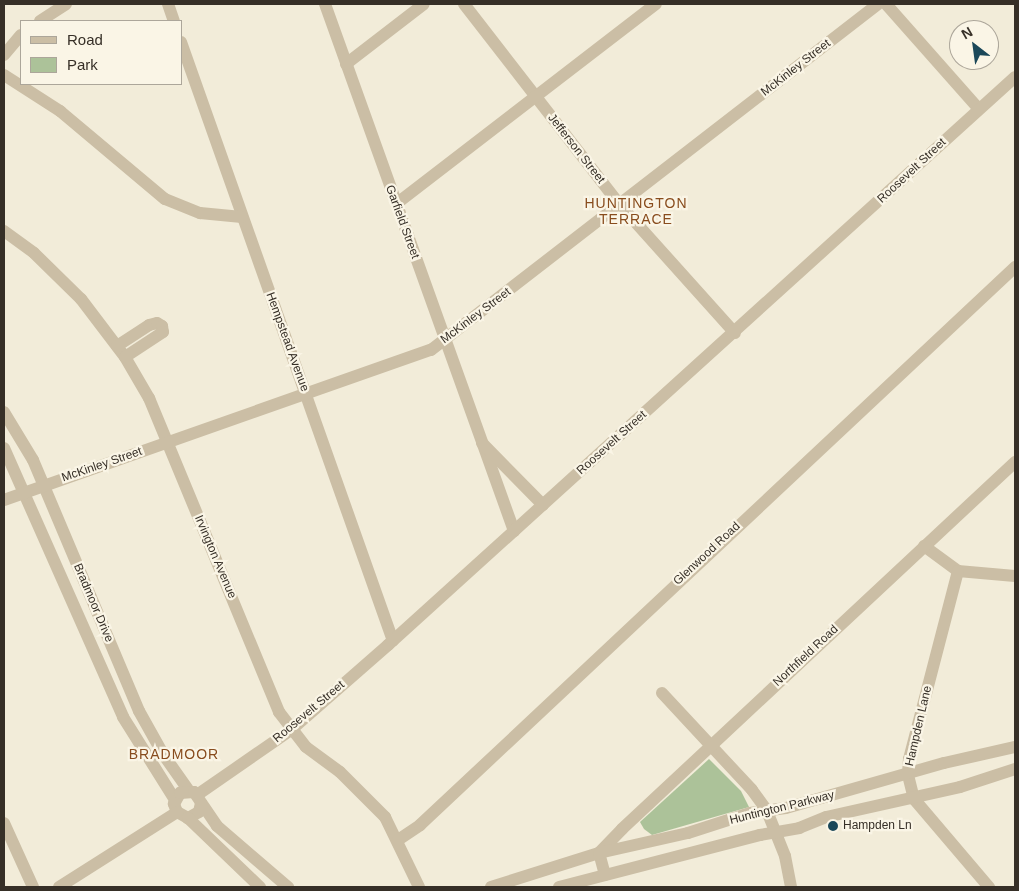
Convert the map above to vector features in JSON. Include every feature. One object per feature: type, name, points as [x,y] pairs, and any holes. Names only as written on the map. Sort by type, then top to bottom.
[{"type":"street","points":[[42,20],[66,4]]},
{"type":"street","points":[[168,4],[174,20]]},
{"type":"street","name":"Garfield Street","points":[[325,4],[479,440],[514,532]]},
{"type":"street","points":[[346,64],[424,4]]},
{"type":"street","name":"Jefferson Street","points":[[464,4],[620,205],[735,332]]},
{"type":"street","points":[[396,204],[656,4]]},
{"type":"street","name":"McKinley Street","points":[[4,500],[431,350],[878,4]]},
{"type":"street","points":[[886,4],[979,109]]},
{"type":"street","points":[[4,55],[20,36]]},
{"type":"street","name":"Hempstead Avenue","points":[[182,45],[393,641]]},
{"type":"street","points":[[4,75],[60,111],[165,199],[200,213],[242,217]]},
{"type":"street","name":"Roosevelt Street","points":[[196,796],[291,730],[393,641],[1015,77]]},
{"type":"street","name":"Irvington Avenue","points":[[4,231],[34,253],[81,299],[125,357],[149,398],[279,712],[306,747],[370,799],[398,840],[419,887]]},
{"type":"street","name":"Glenwood Road","points":[[398,840],[420,824],[1015,267]]},
{"type":"street","points":[[116,346],[149,325],[158,323],[162,326],[163,332],[125,357]]},
{"type":"street","name":"Bradmoor Drive","points":[[4,412],[33,460],[139,710],[163,754],[223,832],[288,887]]},
{"type":"street","name":"Garfield Street","points":[[479,440],[543,505]]},
{"type":"street","name":"Bradmoor Drive","points":[[4,448],[26,492],[123,717],[180,810],[260,887]]},
{"type":"street","name":"Northfield Road","points":[[599,853],[1015,462]]},
{"type":"street","points":[[924,546],[958,571],[1015,576]]},
{"type":"street","name":"Hampden Lane","points":[[958,571],[909,758],[908,775],[914,799],[989,887]]},
{"type":"street","points":[[662,693],[712,745],[767,811],[776,831],[791,887]]},
{"type":"street","name":"Huntington Parkway","points":[[491,887],[599,853],[688,833],[1015,748]]},
{"type":"street","name":"Huntington Parkway","points":[[559,887],[776,831],[799,828],[857,809],[914,799],[1015,769]]},
{"type":"street","points":[[59,887],[180,810],[199,812],[196,796],[180,793],[180,810]]},
{"type":"street","points":[[4,823],[33,887]]},
{"type":"street","points":[[599,853],[605,875]]},
{"type":"green space","points":[[709,759],[741,791],[749,807],[652,835],[644,829],[640,822]]},
{"type":"place","name":"Hampden Ln","points":[[833,826]]},
{"type":"district","name":"HUNTINGTON TERRACE","points":[[636,212]]},
{"type":"district","name":"BRADMOOR","points":[[174,754]]}]
